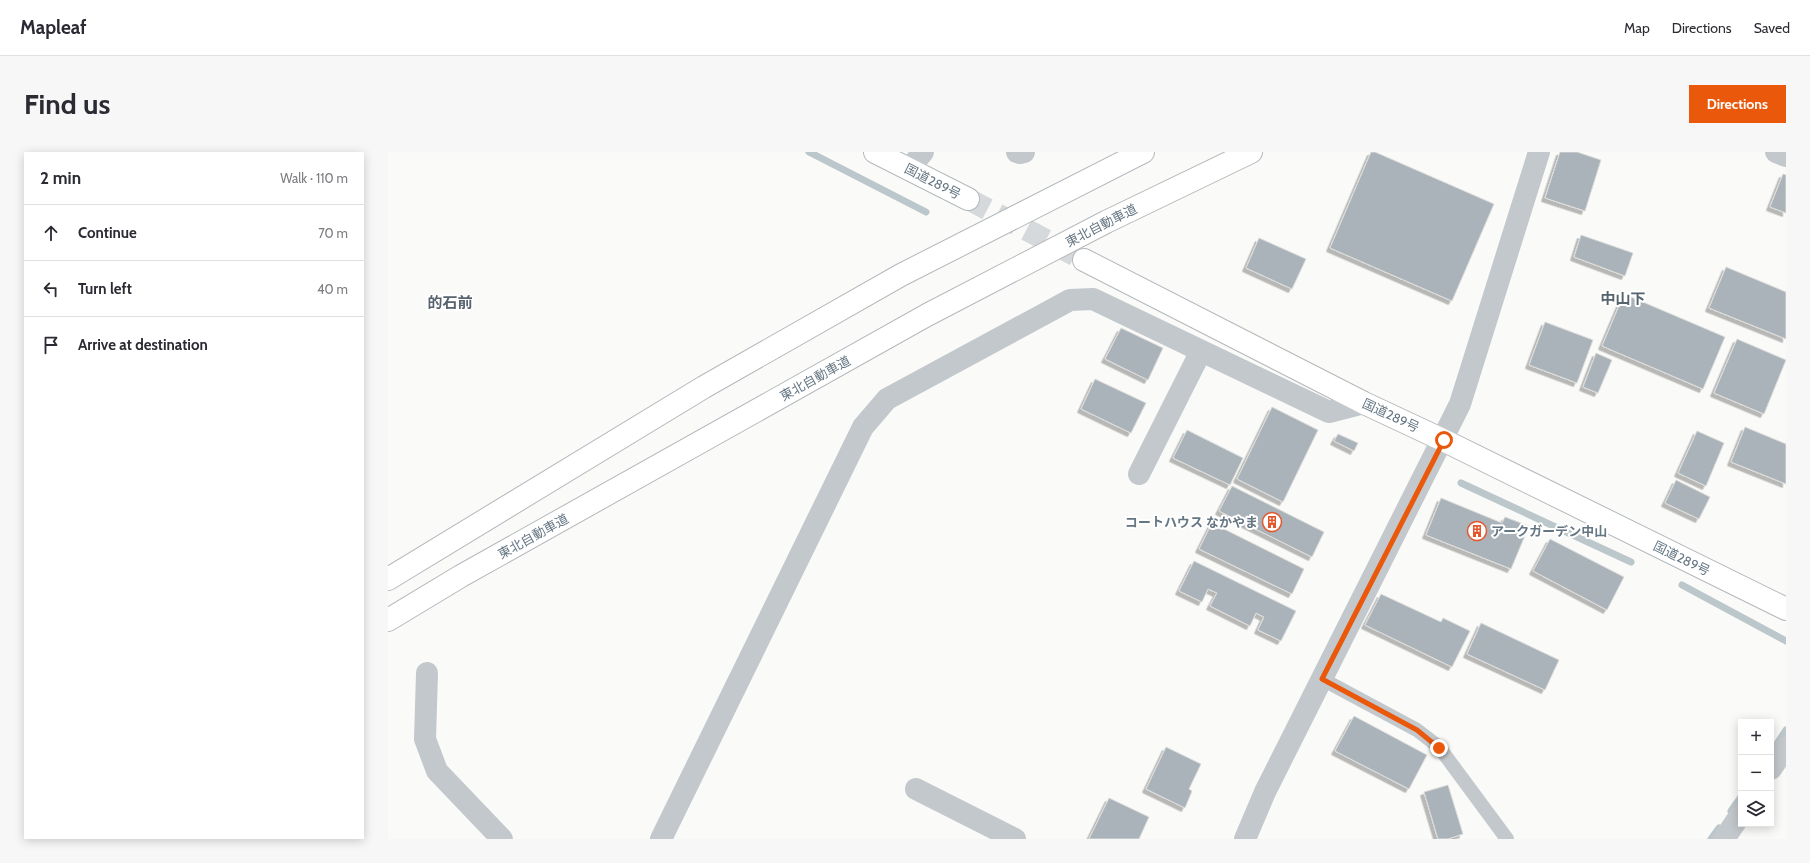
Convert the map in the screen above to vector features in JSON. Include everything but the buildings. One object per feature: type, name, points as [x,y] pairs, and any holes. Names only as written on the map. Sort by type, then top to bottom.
[{"type":"highway","name":"国道289号","points":[[876,152],[968,199]]},
{"type":"highway","points":[[388,579],[704,387],[901,275],[1143,152]]},
{"type":"highway","name":"東北自動車道","points":[[388,620],[468,572],[928,315],[1106,222],[1252,152]]},
{"type":"highway","name":"国道289号","points":[[1084,260],[1364,403],[1444,440],[1786,609]]},
{"type":"street","points":[[910,169],[924,152]]},
{"type":"street","points":[[1017,152],[1024,152]]},
{"type":"street","points":[[1245,839],[1265,792],[1444,440],[1460,404],[1539,152]]},
{"type":"street","points":[[1776,152],[1786,156]]},
{"type":"street","points":[[661,839],[863,427],[886,399],[1070,300],[1093,299],[1329,412],[1364,403]]},
{"type":"street","points":[[1139,474],[1201,351]]},
{"type":"street","points":[[427,673],[425,739],[437,771],[502,839]]},
{"type":"street","points":[[1774,765],[1786,747]]},
{"type":"street","points":[[916,789],[1015,839]]},
{"type":"street","points":[[1724,839],[1738,818]]},
{"type":"lane","points":[[1322,679],[1417,730],[1439,748],[1507,839]]},
{"type":"waterway","points":[[809,152],[926,212]]},
{"type":"waterway","points":[[1461,483],[1631,562]]},
{"type":"waterway","points":[[1682,585],[1786,641]]},
{"type":"waterway","points":[[1777,744],[1786,730]]},
{"type":"waterway","points":[[1731,811],[1738,801]]},
{"type":"waterway","points":[[1711,839],[1719,828]]},
{"type":"tunnel","points":[[968,199],[1084,260]]},
{"type":"place","name":"コートハウス なかやま","points":[[1272,522]]},
{"type":"place","name":"アークガーデン中山","points":[[1477,531]]},
{"type":"district","name":"中山下","points":[[1623,299]]},
{"type":"district","name":"的石前","points":[[450,303]]},
{"type":"route","points":[[1439,748],[1417,730],[1322,679],[1415,493],[1444,440]]}]
